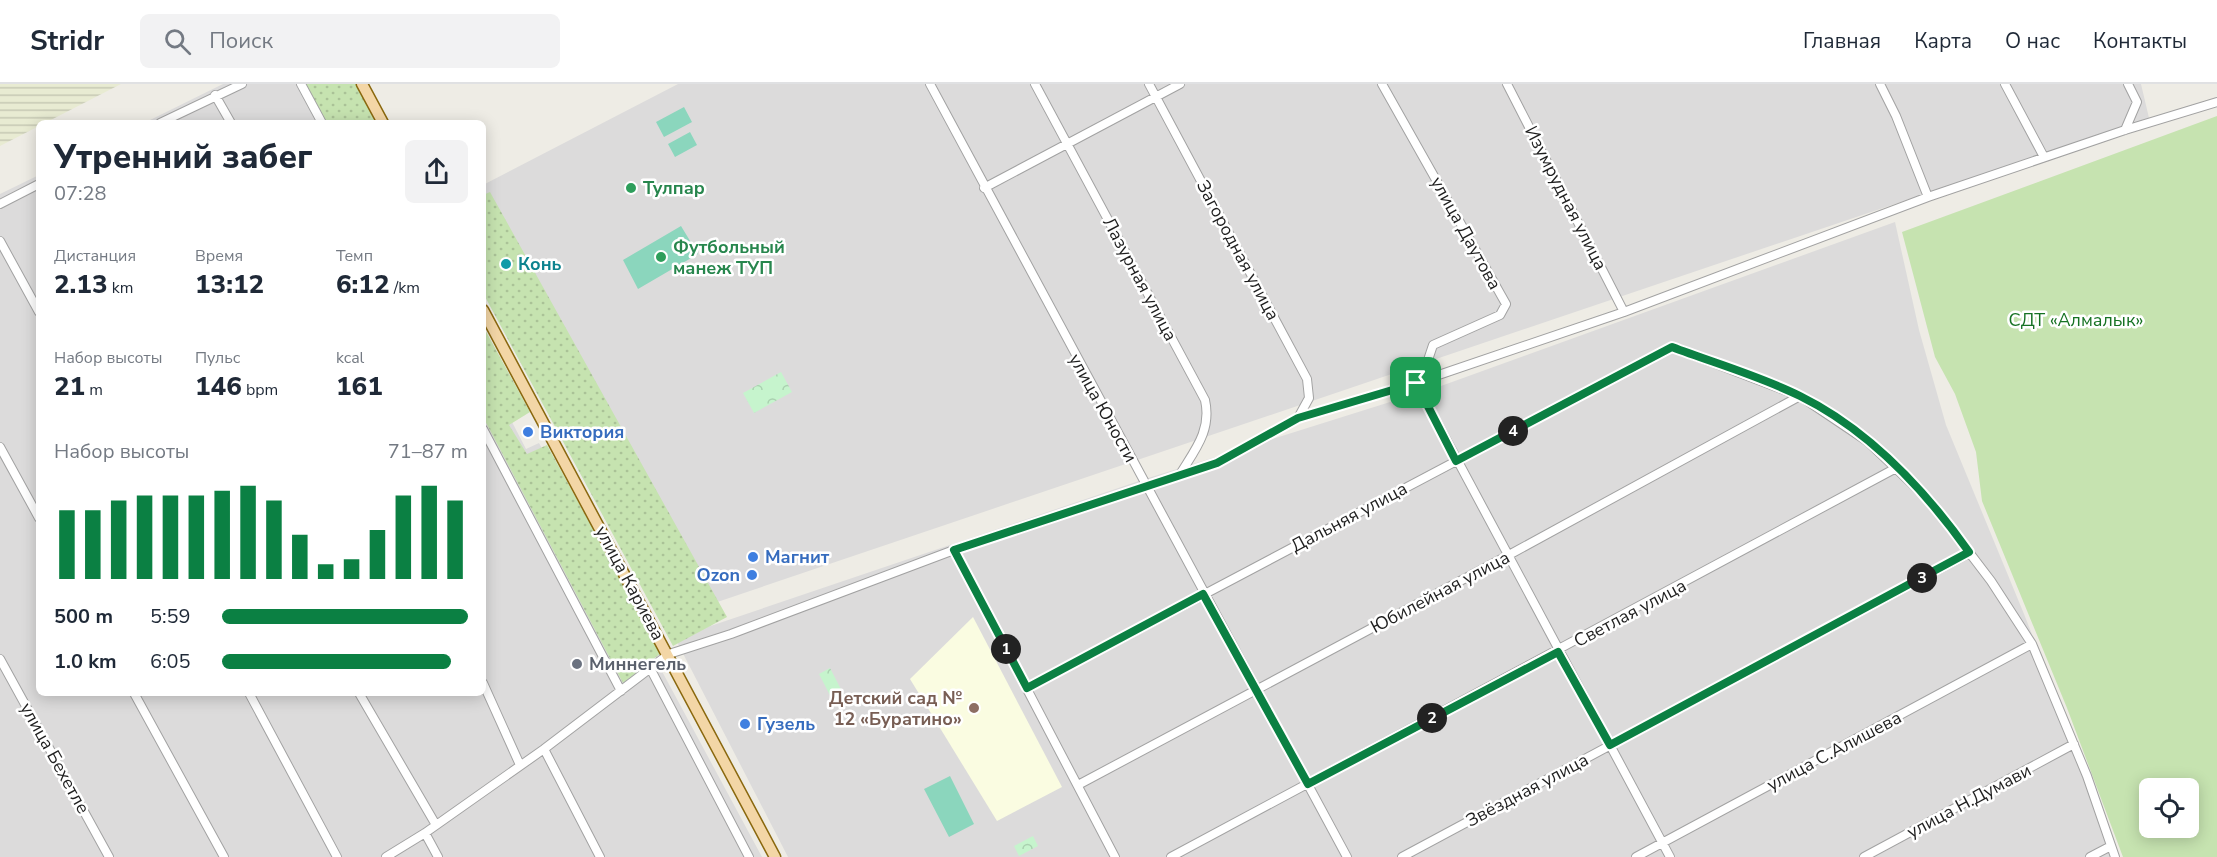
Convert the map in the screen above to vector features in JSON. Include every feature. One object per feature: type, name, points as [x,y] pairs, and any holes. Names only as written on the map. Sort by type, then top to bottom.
[{"type":"main road","points":[[362,84],[381,120]]},
{"type":"main road","name":"улица Кариева","points":[[486,316],[669,654],[775,857]]},
{"type":"street","points":[[166,120],[242,84]]},
{"type":"street","points":[[302,84],[320,120]]},
{"type":"street","name":"улица Юности","points":[[930,84],[1203,594],[1347,857]]},
{"type":"street","name":"Лазурная улица","points":[[1035,84],[1205,400],[1208,415],[1207,427],[1179,476]]},
{"type":"street","name":"Загородная улица","points":[[1149,84],[1307,379],[1309,398],[1298,418]]},
{"type":"street","points":[[984,188],[1180,84]]},
{"type":"street","name":"улица Даутова","points":[[1382,84],[1506,304],[1500,315],[1433,345],[1418,382]]},
{"type":"street","name":"Изумрудная улица","points":[[1507,84],[1624,312]]},
{"type":"street","points":[[1880,84],[1896,116],[1928,197]]},
{"type":"street","points":[[2005,84],[2044,157]]},
{"type":"street","points":[[2124,130],[2137,102],[2128,84]]},
{"type":"street","points":[[215,95],[229,120]]},
{"type":"street","points":[[386,857],[425,833],[544,749],[669,654],[731,634],[954,550],[1217,463],[1298,418],[1418,382],[1624,312],[1928,197],[2124,130],[2217,102]]},
{"type":"street","points":[[0,204],[36,186]]},
{"type":"street","points":[[0,241],[36,307]]},
{"type":"street","name":"Дальняя улица","points":[[1027,688],[1672,347],[1800,396]]},
{"type":"street","points":[[1418,382],[1456,461],[1670,857]]},
{"type":"street","points":[[1800,396],[1835,417],[1898,467],[1930,501],[1969,552],[2032,644],[2074,744],[2115,857]]},
{"type":"street","name":"Юбилейная улица","points":[[1078,785],[1507,556],[1800,396]]},
{"type":"street","points":[[486,435],[621,691]]},
{"type":"street","points":[[0,447],[36,513]]},
{"type":"street","name":"Светлая улица","points":[[1171,857],[1558,652],[1898,467]]},
{"type":"street","points":[[954,550],[1116,857]]},
{"type":"street","name":"Звёздная улица","points":[[1402,857],[1969,552]]},
{"type":"street","name":"улица С.Алишева","points":[[1636,857],[2032,644]]},
{"type":"street","name":"улица Бехетле","points":[[0,658],[109,857]]},
{"type":"street","points":[[650,668],[749,857]]},
{"type":"street","points":[[486,690],[520,765]]},
{"type":"street","points":[[136,696],[224,857]]},
{"type":"street","points":[[251,696],[337,857]]},
{"type":"street","points":[[360,696],[436,825]]},
{"type":"street","name":"улица Н.Думави","points":[[1864,857],[2074,744]]},
{"type":"street","points":[[544,749],[600,857]]},
{"type":"street","points":[[425,833],[438,857]]},
{"type":"street","points":[[2090,857],[2111,846]]},
{"type":"shaded area","points":[[0,84],[121,84],[51,120],[36,120],[36,128],[0,146]]},
{"type":"shaded area","points":[[223,84],[345,84],[364,120],[150,120]]},
{"type":"shaded area","points":[[678,84],[2141,84],[2149,118],[664,620],[486,284],[486,183]]},
{"type":"shaded area","points":[[36,176],[36,696],[486,696],[486,348],[512,422],[526,449],[539,443],[762,857],[0,857],[0,194]]},
{"type":"shaded area","points":[[1895,222],[1919,330],[1946,425],[2024,614],[2119,857],[788,857],[675,638],[1142,480],[1441,386]]},
{"type":"shaded area","name":"Детский сад № 12 «Буратино»","points":[[973,617],[1062,787],[997,821],[910,679]]},
{"type":"green space","points":[[304,84],[356,84],[374,120],[323,120]]},
{"type":"green space","points":[[684,107],[692,122],[664,137],[656,122]]},
{"type":"green space","name":"СДТ «Алмалык»","points":[[2217,116],[2217,857],[2123,857],[2067,708],[1982,501],[1976,452],[1955,394],[1935,357],[1902,232]]},
{"type":"green space","points":[[690,132],[697,145],[675,157],[668,144]]},
{"type":"green space","points":[[490,192],[727,617],[673,646],[486,299],[486,194]]},
{"type":"green space","name":"Футбольный манеж ТУП","points":[[681,226],[698,254],[638,289],[623,260]]},
{"type":"green space","points":[[486,331],[530,412],[509,425],[527,454],[547,445],[661,653],[623,683],[486,423]]},
{"type":"green space","points":[[781,372],[792,392],[754,413],[743,393]]},
{"type":"green space","points":[[830,668],[846,699],[835,705],[819,674]]},
{"type":"green space","points":[[950,776],[974,824],[949,837],[924,789]]},
{"type":"green space","points":[[1033,836],[1038,846],[1019,856],[1014,846]]},
{"type":"place","name":"Тулпар","points":[[631,188]]},
{"type":"place","name":"Футбольный манеж ТУП","points":[[661,257]]},
{"type":"place","name":"Конь","points":[[506,264]]},
{"type":"place","name":"Виктория","points":[[528,432]]},
{"type":"place","name":"Магнит","points":[[753,557]]},
{"type":"place","name":"Ozon","points":[[752,575]]},
{"type":"place","name":"Миннегель","points":[[577,664]]},
{"type":"place","name":"Детский сад № 12 «Буратино»","points":[[974,708]]},
{"type":"place","name":"Гузель","points":[[745,724]]},
{"type":"route","points":[[1672,347],[1800,396],[1835,417],[1898,467],[1930,501],[1969,552],[1610,745],[1558,652],[1308,784],[1203,594],[1027,688],[954,550],[1217,463],[1298,418],[1416,383],[1456,461],[1672,347]]}]
